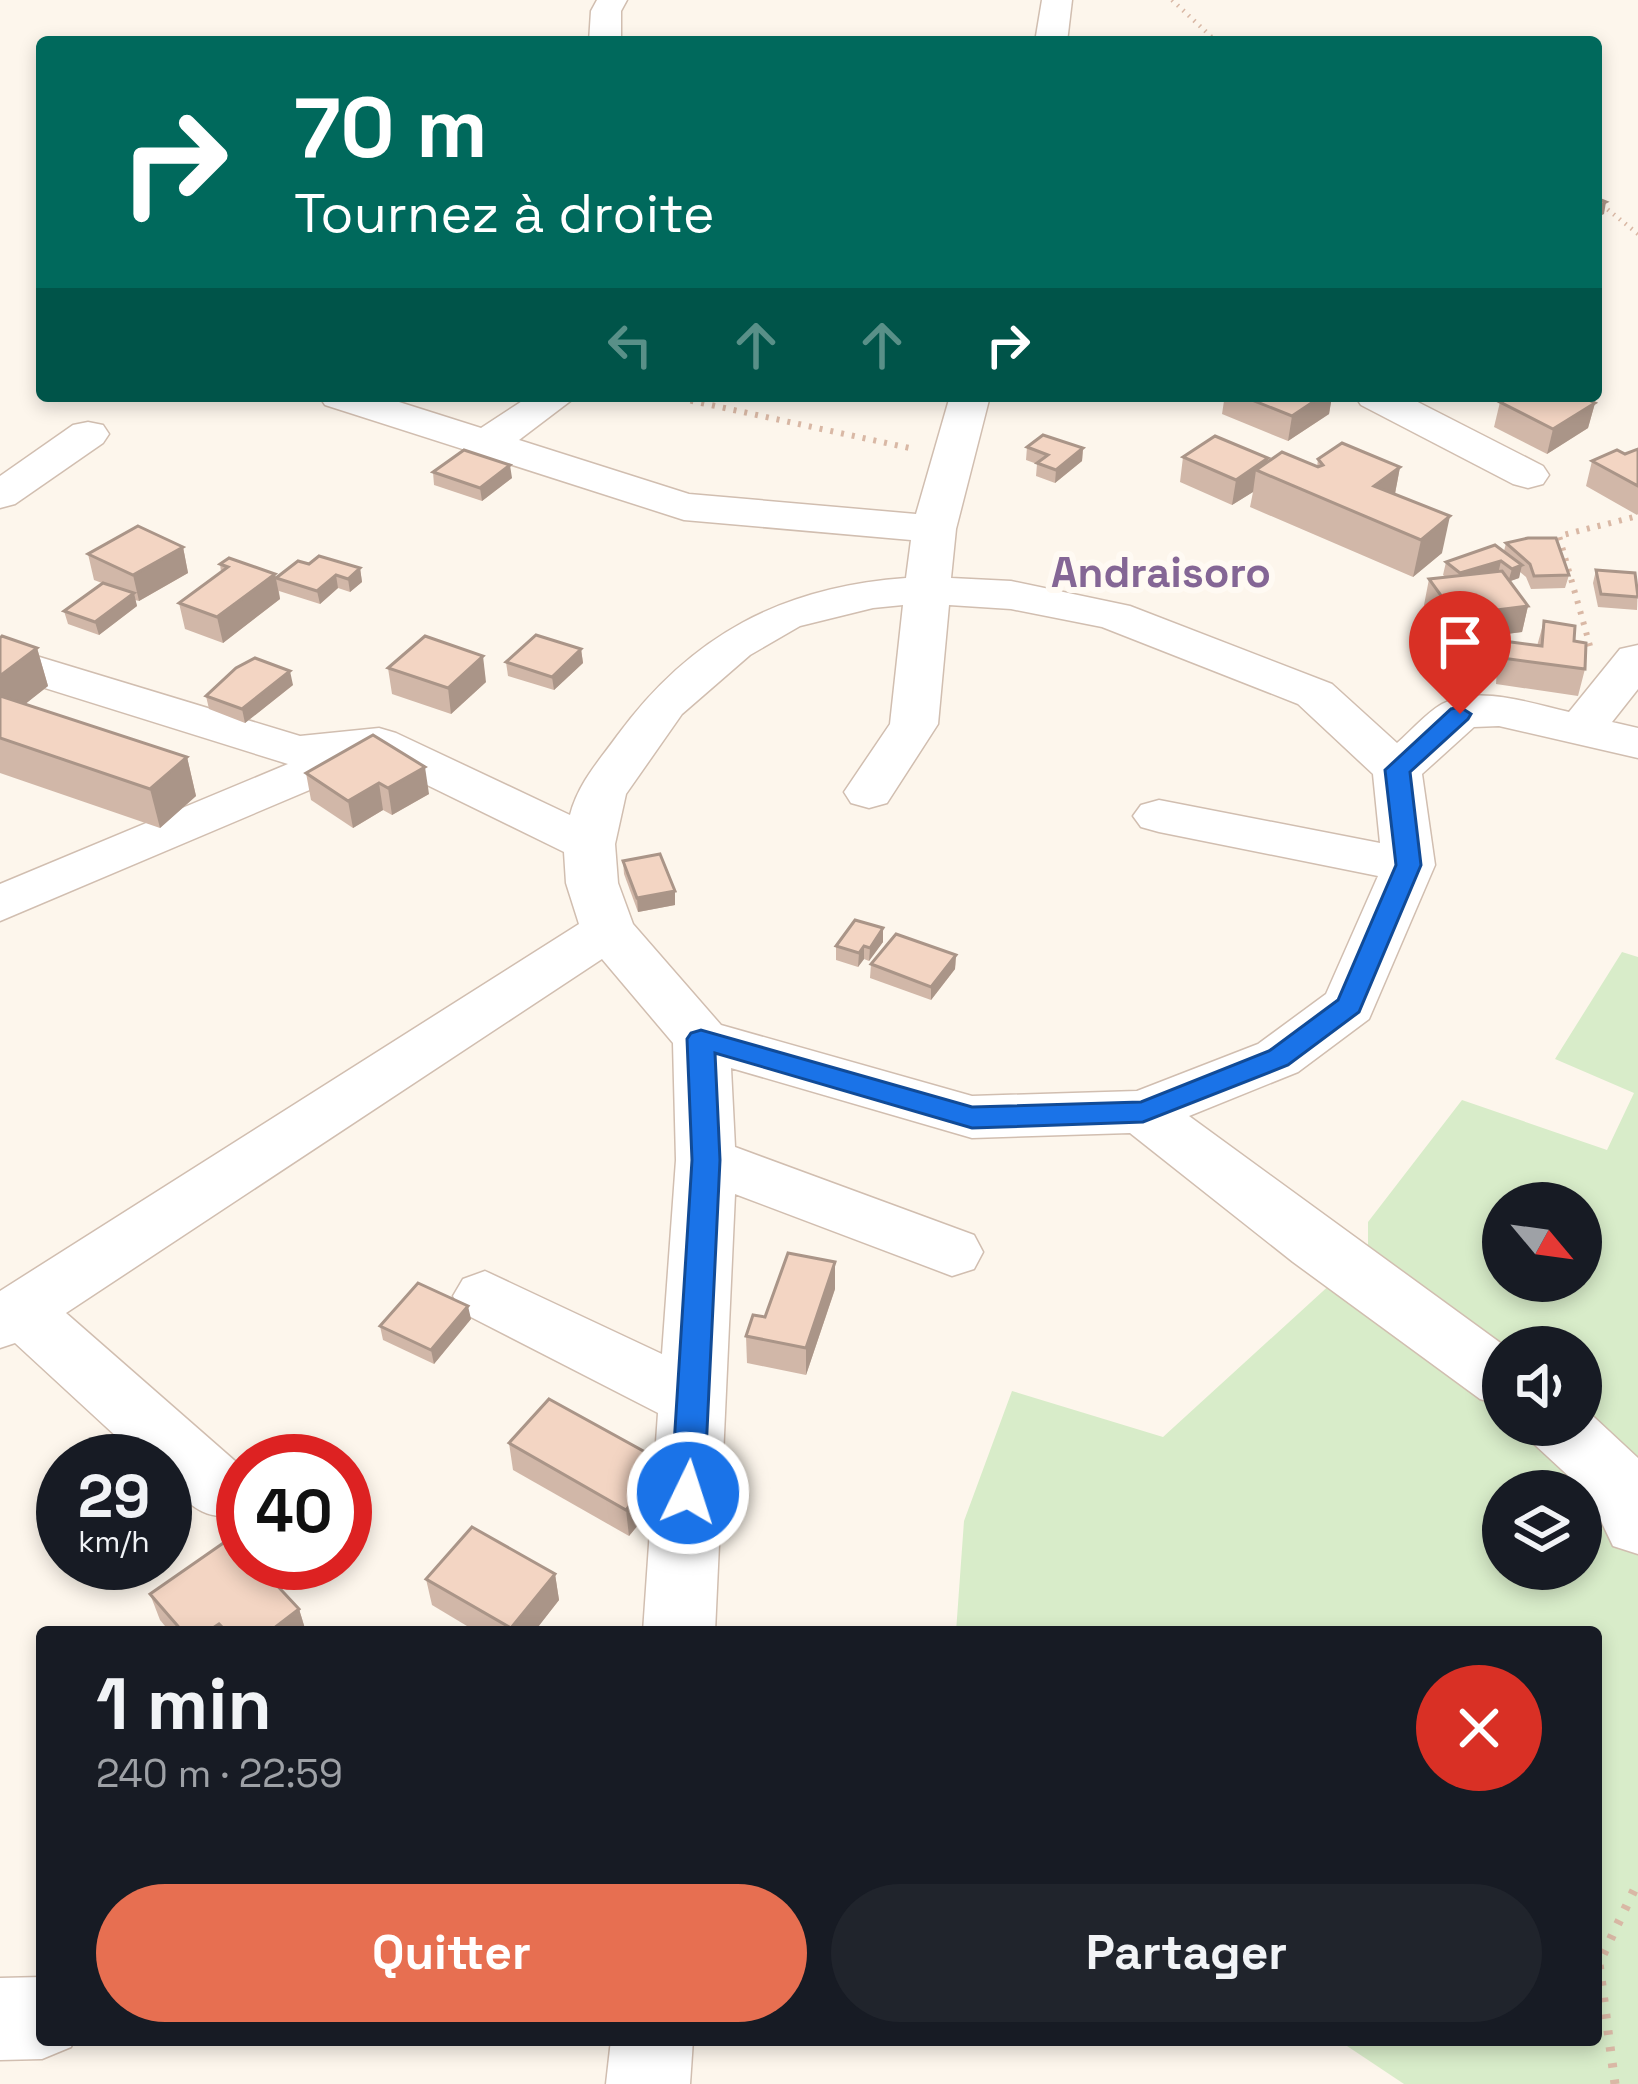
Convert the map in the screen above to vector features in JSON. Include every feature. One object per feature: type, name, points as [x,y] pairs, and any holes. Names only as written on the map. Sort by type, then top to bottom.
[{"type":"street","points":[[605,36],[606,11],[612,0]]},
{"type":"street","points":[[1052,36],[1058,0]]},
{"type":"street","points":[[358,402],[684,507],[934,529]]},
{"type":"street","points":[[487,443],[548,402]]},
{"type":"street","points":[[869,792],[914,724],[934,529],[968,402]]},
{"type":"street","points":[[1388,402],[1528,475]]},
{"type":"street","points":[[0,495],[88,434]]},
{"type":"street","points":[[930,590],[1011,595],[1114,616],[1315,694],[1397,770],[1409,865],[1349,1005],[1278,1058],[1143,1112],[972,1118],[701,1039],[608,930],[592,883],[589,844],[601,793],[664,704],[733,645],[784,616],[873,594],[930,590]]},
{"type":"street","points":[[1582,728],[1614,655]]},
{"type":"street","points":[[0,659],[298,751],[379,743],[589,844]]},
{"type":"street","points":[[1397,770],[1460,714],[1499,710],[1638,743]]},
{"type":"street","points":[[0,904],[379,743]]},
{"type":"street","points":[[1159,816],[1409,865]]},
{"type":"street","points":[[216,1486],[10,1316],[608,930]]},
{"type":"street","points":[[679,1626],[706,1160],[701,1039]]},
{"type":"street","points":[[1143,1112],[1482,1366]]},
{"type":"street","points":[[706,1160],[952,1252]]},
{"type":"street","points":[[485,1296],[694,1400]]},
{"type":"street","points":[[1581,1446],[1612,1474],[1638,1525]]},
{"type":"street","points":[[0,2019],[36,2018]]},
{"type":"street","points":[[648,2084],[651,2046]]},
{"type":"path","points":[[1172,0],[1211,36]]},
{"type":"path","points":[[1602,205],[1638,234]]},
{"type":"path","points":[[697,402],[953,457]]},
{"type":"path","points":[[1614,655],[1558,536],[1638,516]]},
{"type":"path","points":[[1602,1957],[1638,1882]]},
{"type":"path","points":[[1602,1984],[1616,2084]]},
{"type":"green space","points":[[1622,952],[1638,957],[1638,2084],[1404,2084],[1347,2046],[1602,2046],[1602,1626],[956,1626],[964,1521],[1012,1391],[1163,1437],[1368,1250],[1368,1222],[1462,1100],[1607,1150],[1634,1093],[1555,1059]]},
{"type":"building","points":[[1257,402],[1313,402],[1292,416]]},
{"type":"building","points":[[1500,402],[1595,403],[1553,429]]},
{"type":"building","points":[[1043,435],[1083,448],[1056,470],[1037,463],[1048,455],[1027,447]]},
{"type":"building","points":[[1215,436],[1268,458],[1236,480],[1183,457]]},
{"type":"building","points":[[1342,443],[1400,467],[1374,486],[1450,516],[1421,540],[1256,470],[1282,452],[1318,467],[1323,465],[1318,459]]},
{"type":"building","points":[[1638,449],[1638,486],[1592,461],[1617,450],[1625,454]]},
{"type":"building","points":[[464,450],[510,465],[480,488],[433,472]]},
{"type":"building","points":[[138,526],[183,547],[133,575],[88,554]]},
{"type":"building","points":[[1556,538],[1569,575],[1534,576],[1530,564],[1506,543]]},
{"type":"building","points":[[1495,545],[1522,565],[1512,569],[1501,561],[1460,573],[1446,562]]},
{"type":"building","points":[[319,556],[360,568],[348,579],[336,575],[317,591],[276,578],[298,561],[309,564]]},
{"type":"building","points":[[229,558],[275,574],[217,617],[179,603],[228,567],[220,564]]},
{"type":"building","points":[[1596,570],[1635,573],[1638,597],[1601,594]]},
{"type":"building","points":[[1502,571],[1528,606],[1473,613],[1460,595],[1442,597],[1429,579]]},
{"type":"building","points":[[103,583],[134,593],[95,622],[64,611]]},
{"type":"building","points":[[1544,621],[1575,626],[1574,641],[1586,643],[1585,669],[1502,658],[1503,641],[1542,646]]},
{"type":"building","points":[[536,635],[581,649],[552,677],[506,662]]},
{"type":"building","points":[[425,636],[483,656],[448,688],[388,668]]},
{"type":"building","points":[[0,638],[37,648],[0,676]]},
{"type":"building","points":[[255,658],[290,671],[242,709],[206,696],[236,668]]},
{"type":"building","points":[[0,696],[187,757],[150,789],[0,738]]},
{"type":"building","points":[[373,735],[425,767],[388,788],[379,783],[348,801],[306,773]]},
{"type":"building","points":[[660,854],[675,891],[637,898],[623,861]]},
{"type":"building","points":[[855,920],[883,928],[870,948],[864,946],[859,953],[836,946]]},
{"type":"building","points":[[896,934],[956,955],[931,987],[871,964]]},
{"type":"building","points":[[788,1253],[835,1262],[806,1348],[746,1336],[753,1315],[765,1317]]},
{"type":"building","points":[[418,1283],[468,1306],[431,1350],[380,1326]]},
{"type":"building","points":[[549,1399],[665,1463],[626,1510],[509,1443]]},
{"type":"building","points":[[472,1527],[555,1574],[513,1626],[426,1579]]},
{"type":"building","points":[[216,1548],[216,1590],[281,1590],[299,1609],[277,1626],[178,1626],[150,1594],[192,1590],[192,1565]]},
{"type":"district","name":"Andraisoro","points":[[1161,572]]},
{"type":"route","points":[[688,1493],[706,1160],[701,1039],[972,1118],[1143,1112],[1278,1058],[1349,1005],[1409,865],[1397,770],[1460,714]]}]
